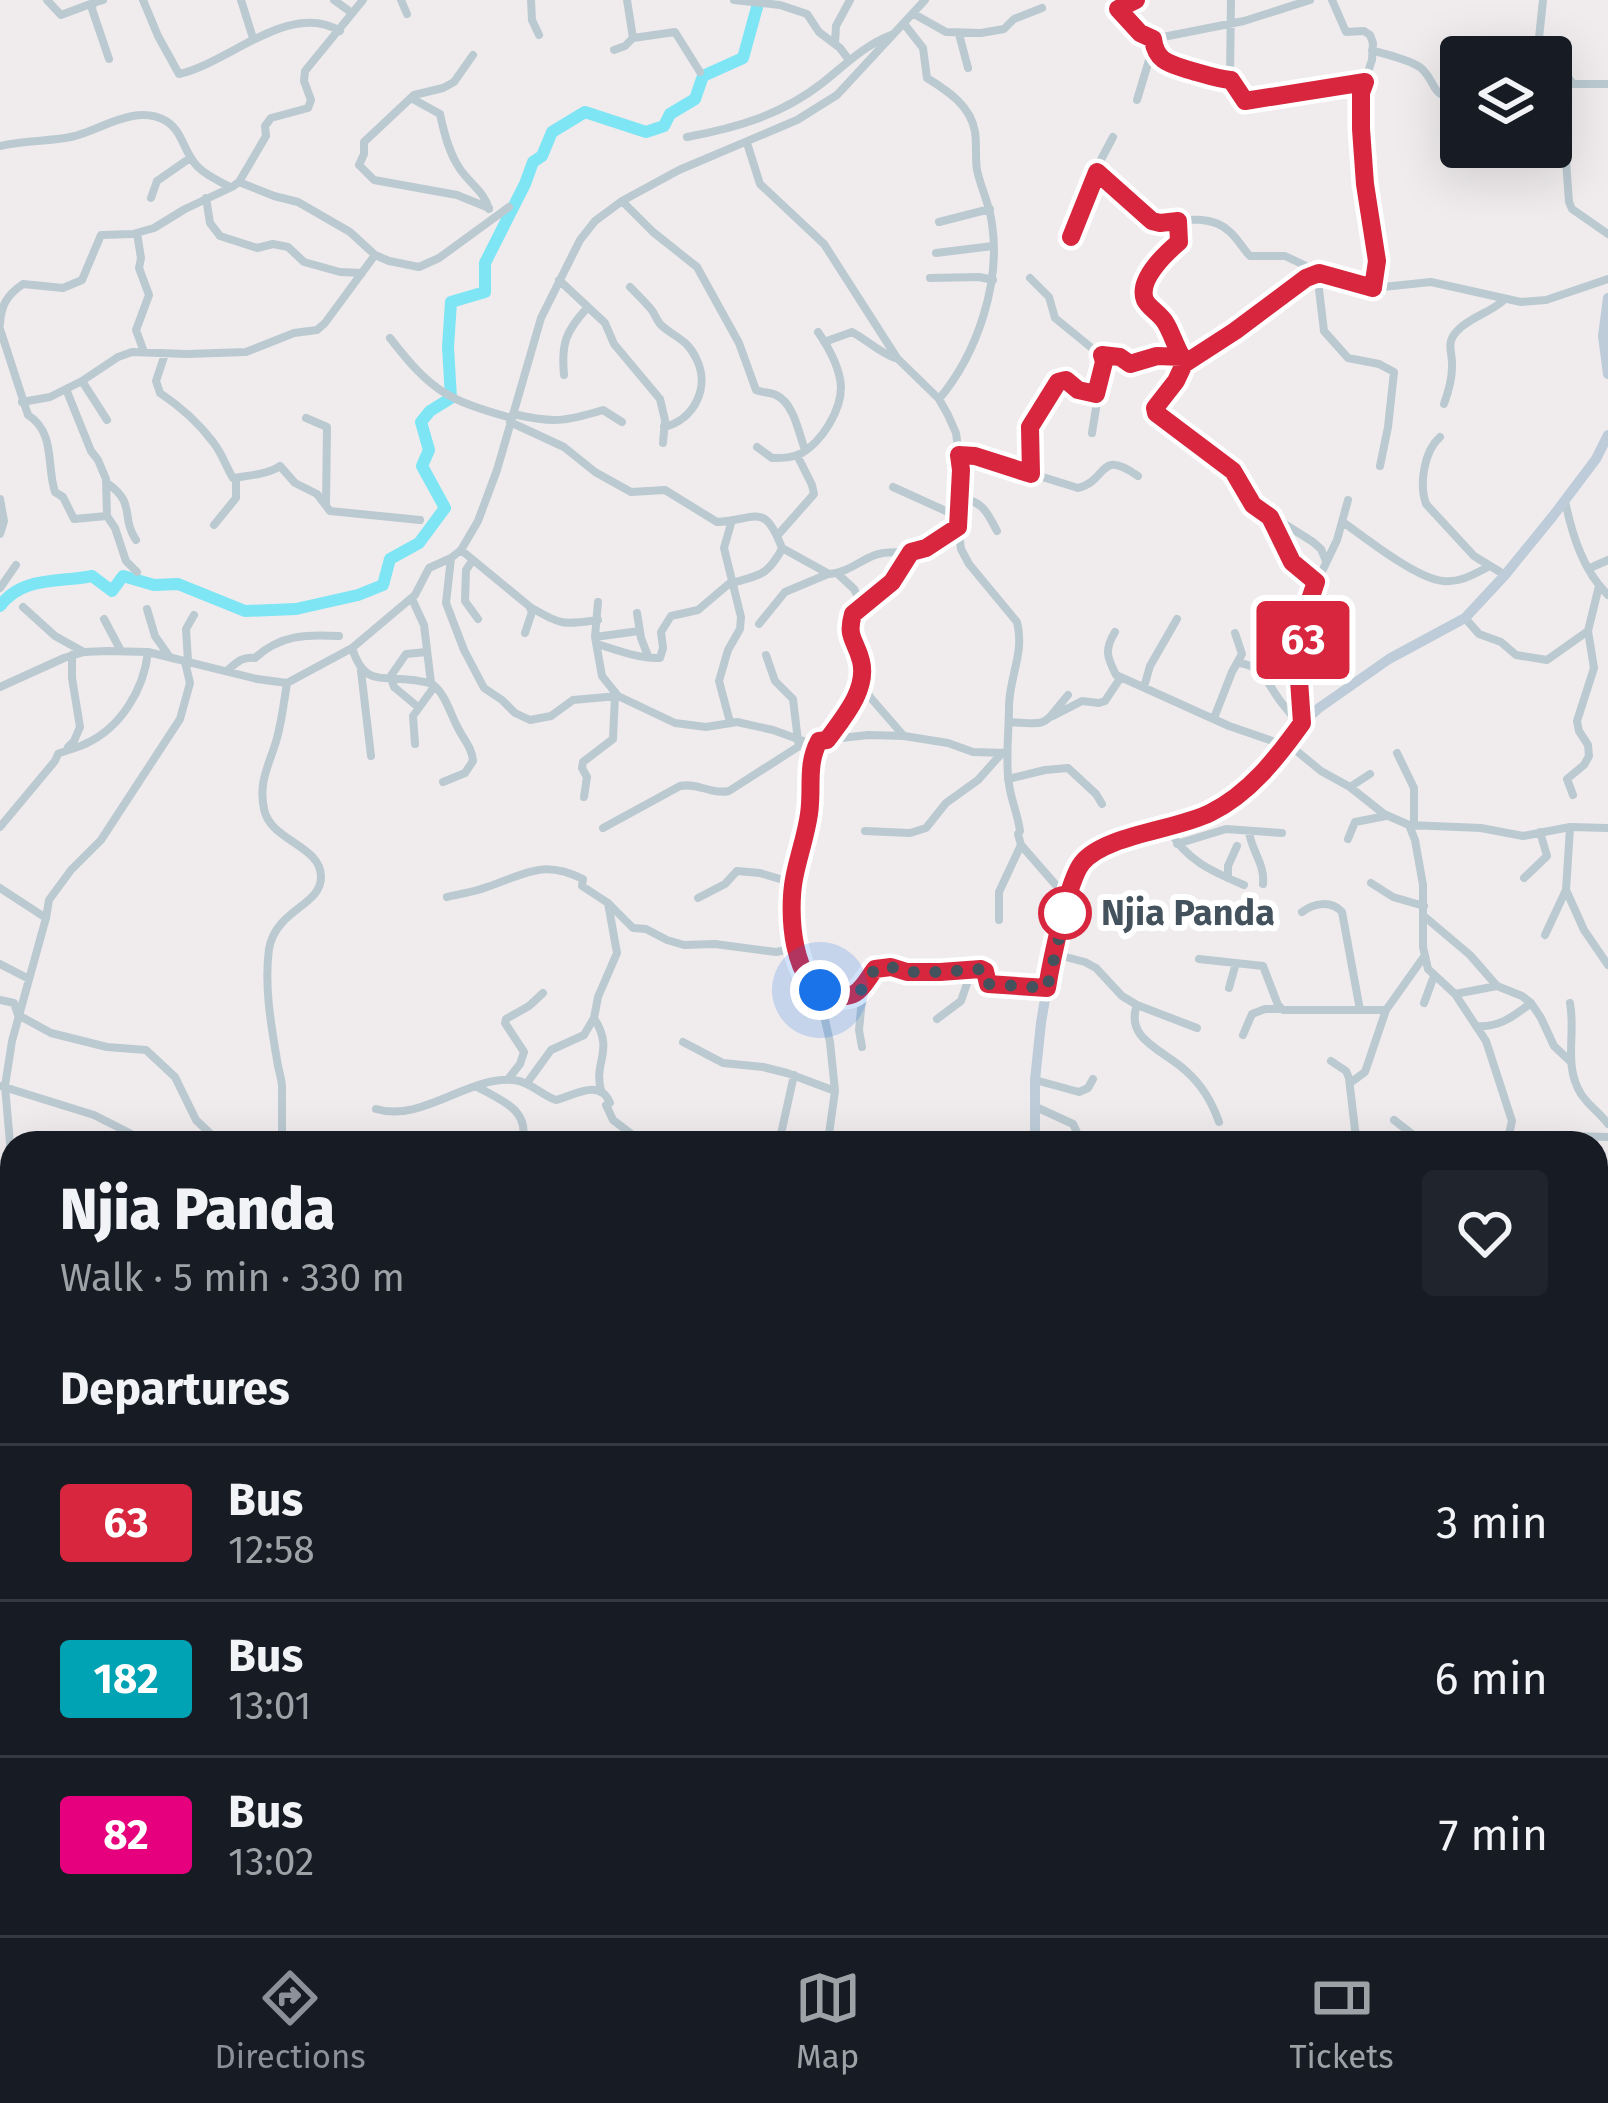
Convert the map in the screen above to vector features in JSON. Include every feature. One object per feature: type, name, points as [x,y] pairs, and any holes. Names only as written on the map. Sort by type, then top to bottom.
[{"type":"street","points":[[47,0],[61,14],[98,2]]},
{"type":"street","points":[[142,0],[179,74],[288,24],[310,20],[340,31]]},
{"type":"street","points":[[242,0],[253,38]]},
{"type":"street","points":[[334,0],[353,12]]},
{"type":"street","points":[[107,516],[71,517],[63,497],[55,492],[47,440],[38,422],[28,415],[2,342],[1,310],[17,287],[29,283],[63,289],[76,285],[104,233],[154,228],[235,185],[266,136],[271,118],[308,107],[305,71],[363,0]]},
{"type":"street","points":[[401,0],[406,14]]},
{"type":"street","points":[[531,0],[539,35]]},
{"type":"street","points":[[627,0],[633,38]]},
{"type":"street","points":[[734,0],[808,14],[819,32],[849,60]]},
{"type":"street","points":[[835,44],[836,26],[850,0]]},
{"type":"street","points":[[1136,0],[1115,4],[1167,64],[1231,80]]},
{"type":"street","points":[[1232,0],[1231,80],[1245,101],[1365,82]]},
{"type":"street","points":[[1153,43],[1310,0]]},
{"type":"street","points":[[1332,0],[1346,32],[1370,35],[1361,129],[1377,261],[1373,288]]},
{"type":"street","points":[[1540,36],[1543,0]]},
{"type":"street","points":[[98,2],[94,16],[109,59]]},
{"type":"street","points":[[0,687],[83,652],[121,651],[287,683],[352,648],[412,598],[429,568],[461,550],[488,498],[541,319],[580,240],[595,221],[679,170],[797,120],[837,95],[919,6],[946,32],[959,34],[1004,29],[1014,19],[1042,8]]},
{"type":"street","points":[[904,24],[923,47],[927,78],[952,94],[969,114],[978,176],[990,209],[993,280],[964,366],[939,399]]},
{"type":"street","points":[[614,50],[633,38],[675,32],[700,71]]},
{"type":"street","points":[[688,137],[777,112],[819,86],[873,42],[896,33]]},
{"type":"street","points":[[959,34],[968,68]]},
{"type":"street","points":[[1137,100],[1153,43]]},
{"type":"street","points":[[1372,50],[1418,66],[1440,94]]},
{"type":"street","points":[[473,55],[454,82],[414,95],[364,142],[359,164],[374,180],[458,196],[489,208]]},
{"type":"street","points":[[1572,83],[1608,84]]},
{"type":"street","points":[[411,98],[440,114],[458,165],[482,193],[490,221]]},
{"type":"street","points":[[0,146],[71,137],[122,118],[146,115],[176,129],[190,158],[208,176],[298,202],[350,232],[375,255],[410,266],[427,265],[509,208]]},
{"type":"street","points":[[1071,237],[1113,137]]},
{"type":"street","points":[[747,143],[760,184],[824,244],[897,358],[939,399],[956,433],[961,549],[1017,622],[1021,645],[1004,753],[1018,834],[1021,844],[1069,899]]},
{"type":"street","points":[[151,198],[160,178],[190,158]]},
{"type":"street","points":[[1565,168],[1569,202],[1608,233]]},
{"type":"street","points":[[1097,172],[1152,221],[1208,220],[1231,232],[1250,256],[1285,256],[1318,273],[1373,288],[1431,282],[1505,299],[1546,300],[1608,278]]},
{"type":"street","points":[[206,198],[210,223],[220,236],[256,248],[282,245],[304,262],[362,274]]},
{"type":"street","points":[[622,201],[652,232],[698,267],[739,343],[756,390],[774,393],[793,413],[814,494],[777,536]]},
{"type":"street","points":[[939,221],[990,209]]},
{"type":"street","points":[[1178,221],[1179,242],[1146,281],[1144,295],[1188,357]]},
{"type":"street","points":[[137,232],[140,273],[148,295],[136,330],[145,353]]},
{"type":"street","points":[[936,253],[993,246]]},
{"type":"street","points":[[22,401],[50,397],[132,352],[246,352],[294,333],[317,330],[375,255]]},
{"type":"street","points":[[1030,278],[1048,297],[1055,318],[1102,355],[1120,357],[1130,364],[1157,356],[1188,357],[1235,331],[1318,273]]},
{"type":"street","points":[[1318,273],[1324,331],[1348,358],[1394,371],[1380,466]]},
{"type":"street","points":[[930,278],[993,280]]},
{"type":"street","points":[[559,280],[605,323],[614,344],[660,399],[663,443]]},
{"type":"street","points":[[630,287],[660,324],[683,340],[699,366],[696,403],[680,423],[664,427]]},
{"type":"street","points":[[1608,298],[1603,336],[1608,374]]},
{"type":"street","points":[[1444,404],[1453,336],[1505,299]]},
{"type":"street","points":[[564,375],[566,334],[587,308]]},
{"type":"street","points":[[757,447],[772,458],[801,453],[825,432],[841,383],[821,337],[852,332],[897,358]]},
{"type":"street","points":[[390,338],[432,386],[459,403],[511,418],[556,422],[603,410],[622,422]]},
{"type":"street","points":[[165,354],[156,381],[160,393],[199,424],[229,475],[268,473],[280,466],[295,483],[317,494],[330,511],[420,520]]},
{"type":"street","points":[[1092,433],[1102,355]]},
{"type":"street","points":[[1188,357],[1176,381],[1158,401],[1156,413],[1233,471],[1253,505],[1313,542],[1326,561]]},
{"type":"street","points":[[82,380],[107,420]]},
{"type":"street","points":[[1031,474],[1030,427],[1058,382],[1066,380],[1078,390],[1096,394]]},
{"type":"street","points":[[66,389],[107,483],[107,516],[126,561],[137,572]]},
{"type":"street","points":[[306,418],[327,428],[326,506]]},
{"type":"street","points":[[511,418],[631,492],[665,490],[717,522],[749,515],[767,519],[782,548],[834,574],[854,589],[862,605]]},
{"type":"street","points":[[1035,1131],[1035,1080],[1047,988],[1074,875],[1091,854],[1118,841],[1209,814],[1237,797],[1302,724],[1337,694],[1465,618],[1565,499],[1608,435]]},
{"type":"street","points":[[1440,437],[1430,448],[1423,495],[1439,520],[1474,556],[1505,575]]},
{"type":"street","points":[[959,455],[1078,488],[1089,485],[1114,464],[1138,476]]},
{"type":"street","points":[[214,525],[236,498],[236,478]]},
{"type":"street","points":[[107,483],[124,497],[136,541]]},
{"type":"street","points":[[892,487],[958,522]]},
{"type":"street","points":[[959,498],[984,506],[997,531]]},
{"type":"street","points":[[0,499],[4,521],[0,534]]},
{"type":"street","points":[[1565,499],[1571,531],[1608,595]]},
{"type":"street","points":[[1302,724],[1299,680],[1304,617],[1348,500]]},
{"type":"street","points":[[1270,517],[1292,562],[1316,582]]},
{"type":"street","points":[[730,722],[718,680],[741,617],[724,548],[732,520]]},
{"type":"street","points":[[759,624],[785,592],[875,554],[926,548],[958,522]]},
{"type":"street","points":[[1342,522],[1433,579],[1462,580],[1488,567]]},
{"type":"street","points":[[595,640],[660,658],[661,632],[674,614],[698,610],[732,582],[765,574],[782,548]]},
{"type":"street","points":[[461,550],[555,622],[578,625],[598,620]]},
{"type":"street","points":[[904,736],[870,697],[850,633],[851,618],[892,582],[911,552]]},
{"type":"street","points":[[451,558],[446,603],[484,688],[530,720],[551,716],[573,700],[616,696]]},
{"type":"street","points":[[1590,568],[1608,560]]},
{"type":"street","points":[[472,561],[466,570],[465,601],[478,619]]},
{"type":"street","points":[[0,588],[16,565]]},
{"type":"street","points":[[1573,795],[1567,779],[1589,756],[1577,721],[1594,668],[1588,631],[1599,586]]},
{"type":"street","points":[[412,598],[424,625],[433,685],[474,756],[469,770],[443,782]]},
{"type":"street","points":[[598,602],[595,640],[602,676],[616,696],[675,724],[753,724],[802,741],[904,736],[973,752],[1004,753]]},
{"type":"street","points":[[525,633],[532,612],[529,606]]},
{"type":"street","points":[[23,607],[55,636],[83,652]]},
{"type":"street","points":[[147,610],[156,639],[170,657]]},
{"type":"street","points":[[637,613],[648,658]]},
{"type":"street","points":[[8,1131],[3,1086],[49,900],[101,840],[180,719],[190,683],[185,629],[194,615]]},
{"type":"street","points":[[1465,618],[1479,634],[1501,642],[1516,655],[1541,660],[1588,631]]},
{"type":"street","points":[[104,619],[121,651]]},
{"type":"street","points":[[1144,687],[1150,666],[1177,620]]},
{"type":"street","points":[[62,751],[89,743],[125,711],[140,689],[143,652],[153,626]]},
{"type":"street","points":[[595,640],[639,631]]},
{"type":"street","points":[[1115,632],[1106,651],[1120,677],[1286,744],[1387,815],[1412,826],[1481,828],[1522,836],[1570,827],[1608,829]]},
{"type":"street","points":[[1214,718],[1242,654],[1235,633]]},
{"type":"street","points":[[227,671],[238,660],[256,658],[268,645],[307,634],[339,636]]},
{"type":"street","points":[[352,648],[361,671],[371,756]]},
{"type":"street","points":[[390,678],[406,654],[427,652]]},
{"type":"street","points":[[0,827],[58,754],[74,741],[80,727],[72,656]]},
{"type":"street","points":[[766,656],[776,681],[793,699],[802,741]]},
{"type":"street","points":[[1239,663],[1263,672],[1283,705],[1302,724]]},
{"type":"street","points":[[361,671],[433,685]]},
{"type":"street","points":[[1010,722],[1036,725],[1082,701],[1099,704],[1120,677]]},
{"type":"street","points":[[390,678],[418,707]]},
{"type":"street","points":[[829,1131],[835,1091],[826,1023],[796,948],[793,883],[809,819],[810,761],[853,701],[862,680]]},
{"type":"street","points":[[282,1131],[283,1086],[271,1018],[269,946],[281,921],[317,892],[321,875],[312,857],[268,823],[264,810],[264,770],[277,741],[287,683]]},
{"type":"street","points":[[416,744],[413,716],[433,685]]},
{"type":"street","points":[[1053,716],[1068,694]]},
{"type":"street","points":[[584,797],[583,762],[613,739],[616,696]]},
{"type":"street","points":[[603,828],[680,786],[729,791],[802,741]]},
{"type":"street","points":[[865,831],[910,833],[926,827],[946,803],[1004,753]]},
{"type":"street","points":[[1397,753],[1414,788],[1412,826],[1421,872],[1425,956],[1434,976],[1455,994],[1492,1057],[1512,1121],[1510,1131]]},
{"type":"street","points":[[1008,778],[1068,768],[1102,804]]},
{"type":"street","points":[[1350,787],[1370,774]]},
{"type":"street","points":[[1348,838],[1355,822],[1387,815]]},
{"type":"street","points":[[1545,935],[1566,890],[1570,827]]},
{"type":"street","points":[[1169,829],[1177,844],[1215,874],[1244,885]]},
{"type":"street","points":[[1177,844],[1226,829],[1282,833]]},
{"type":"street","points":[[1249,832],[1264,869],[1263,884]]},
{"type":"street","points":[[1524,878],[1547,856],[1540,832]]},
{"type":"street","points":[[999,920],[999,892],[1021,844]]},
{"type":"street","points":[[1228,878],[1237,846]]},
{"type":"street","points":[[447,897],[537,868],[554,868],[584,879],[582,886],[608,903],[632,928],[667,940],[776,952],[796,948]]},
{"type":"street","points":[[698,898],[725,884],[737,871],[793,883]]},
{"type":"street","points":[[1371,883],[1425,912],[1498,986],[1531,1004],[1554,1046],[1570,1060]]},
{"type":"street","points":[[0,888],[46,918]]},
{"type":"street","points":[[1566,890],[1584,930],[1608,965]]},
{"type":"street","points":[[527,1083],[551,1050],[584,1035],[594,1018],[617,953],[608,903]]},
{"type":"street","points":[[1303,912],[1319,903],[1342,912],[1360,1010]]},
{"type":"street","points":[[1054,954],[1096,968],[1136,1005],[1197,1028]]},
{"type":"street","points":[[1350,1083],[1365,1072],[1386,1010],[1425,956]]},
{"type":"street","points":[[1198,959],[1263,966],[1280,1009]]},
{"type":"street","points":[[1229,988],[1237,963]]},
{"type":"street","points":[[0,964],[29,979]]},
{"type":"street","points":[[862,1047],[863,988],[875,969],[971,969],[985,971],[988,984],[1047,988]]},
{"type":"street","points":[[937,1018],[961,1000],[971,969]]},
{"type":"street","points":[[1424,1003],[1434,976]]},
{"type":"street","points":[[810,982],[829,995],[845,996],[863,988]]},
{"type":"street","points":[[1455,994],[1498,986]]},
{"type":"street","points":[[508,1079],[524,1052],[506,1019],[543,993]]},
{"type":"street","points":[[0,1000],[14,1003],[18,1015],[51,1033],[107,1047],[146,1050],[175,1077],[196,1120],[207,1131]]},
{"type":"street","points":[[1570,1003],[1570,1060],[1583,1097],[1608,1124]]},
{"type":"street","points":[[1476,1026],[1500,1024],[1531,1004]]},
{"type":"street","points":[[1136,1005],[1134,1027],[1198,1083],[1219,1122]]},
{"type":"street","points":[[1243,1035],[1252,1014],[1265,1009],[1386,1010]]},
{"type":"street","points":[[594,1018],[606,1053],[597,1076],[601,1090]]},
{"type":"street","points":[[683,1042],[723,1063],[763,1067],[835,1091]]},
{"type":"street","points":[[1331,1061],[1346,1070],[1354,1131]]},
{"type":"street","points":[[782,1131],[794,1075]]},
{"type":"street","points":[[376,1109],[417,1107],[508,1079],[527,1083],[556,1100],[601,1090],[610,1102],[606,1106],[613,1120],[627,1131]]},
{"type":"street","points":[[1035,1080],[1079,1092],[1093,1079]]},
{"type":"street","points":[[3,1086],[127,1131]]},
{"type":"street","points":[[476,1086],[520,1115],[524,1131]]},
{"type":"street","points":[[1036,1107],[1073,1124],[1076,1131]]},
{"type":"street","points":[[1394,1120],[1408,1131]]},
{"type":"waterway","points":[[0,606],[30,585],[92,576],[112,591],[123,576],[154,585],[178,584],[245,611],[296,609],[383,585],[390,559],[419,543],[445,508],[422,466],[429,450],[421,422],[451,398],[451,302],[485,292],[485,263],[552,132],[585,112],[646,132],[664,126],[670,114],[695,99],[703,76],[743,58],[759,0]]},
{"type":"bus line","name":"63","points":[[1071,237],[1097,172],[1152,221],[1178,221],[1179,242],[1146,281],[1144,295],[1166,323],[1182,357],[1157,356],[1130,364],[1120,357],[1102,355],[1096,394],[1078,390],[1066,380],[1058,382],[1032,420],[1031,474],[959,455],[958,527],[911,552],[892,582],[853,614],[850,633],[860,655],[862,680],[842,719],[827,740],[819,741],[811,757],[809,819],[793,883],[796,948],[802,971],[829,995],[856,994],[875,969],[884,967],[907,972],[981,969],[988,984],[1047,988],[1074,875],[1086,858],[1118,841],[1209,814],[1237,797],[1302,723],[1299,680],[1304,617],[1316,582],[1292,562],[1270,517],[1253,505],[1233,471],[1155,408],[1184,364],[1306,278],[1319,273],[1373,288],[1377,261],[1361,129],[1365,82],[1245,101],[1231,80],[1163,62],[1153,39],[1140,33],[1118,9],[1136,0]]},
{"type":"place","name":"Njia Panda","points":[[1065,913]]},
{"type":"route","points":[[820,990],[829,995],[856,994],[875,969],[884,967],[907,972],[981,969],[988,984],[1047,988],[1066,909],[1065,913]]}]
